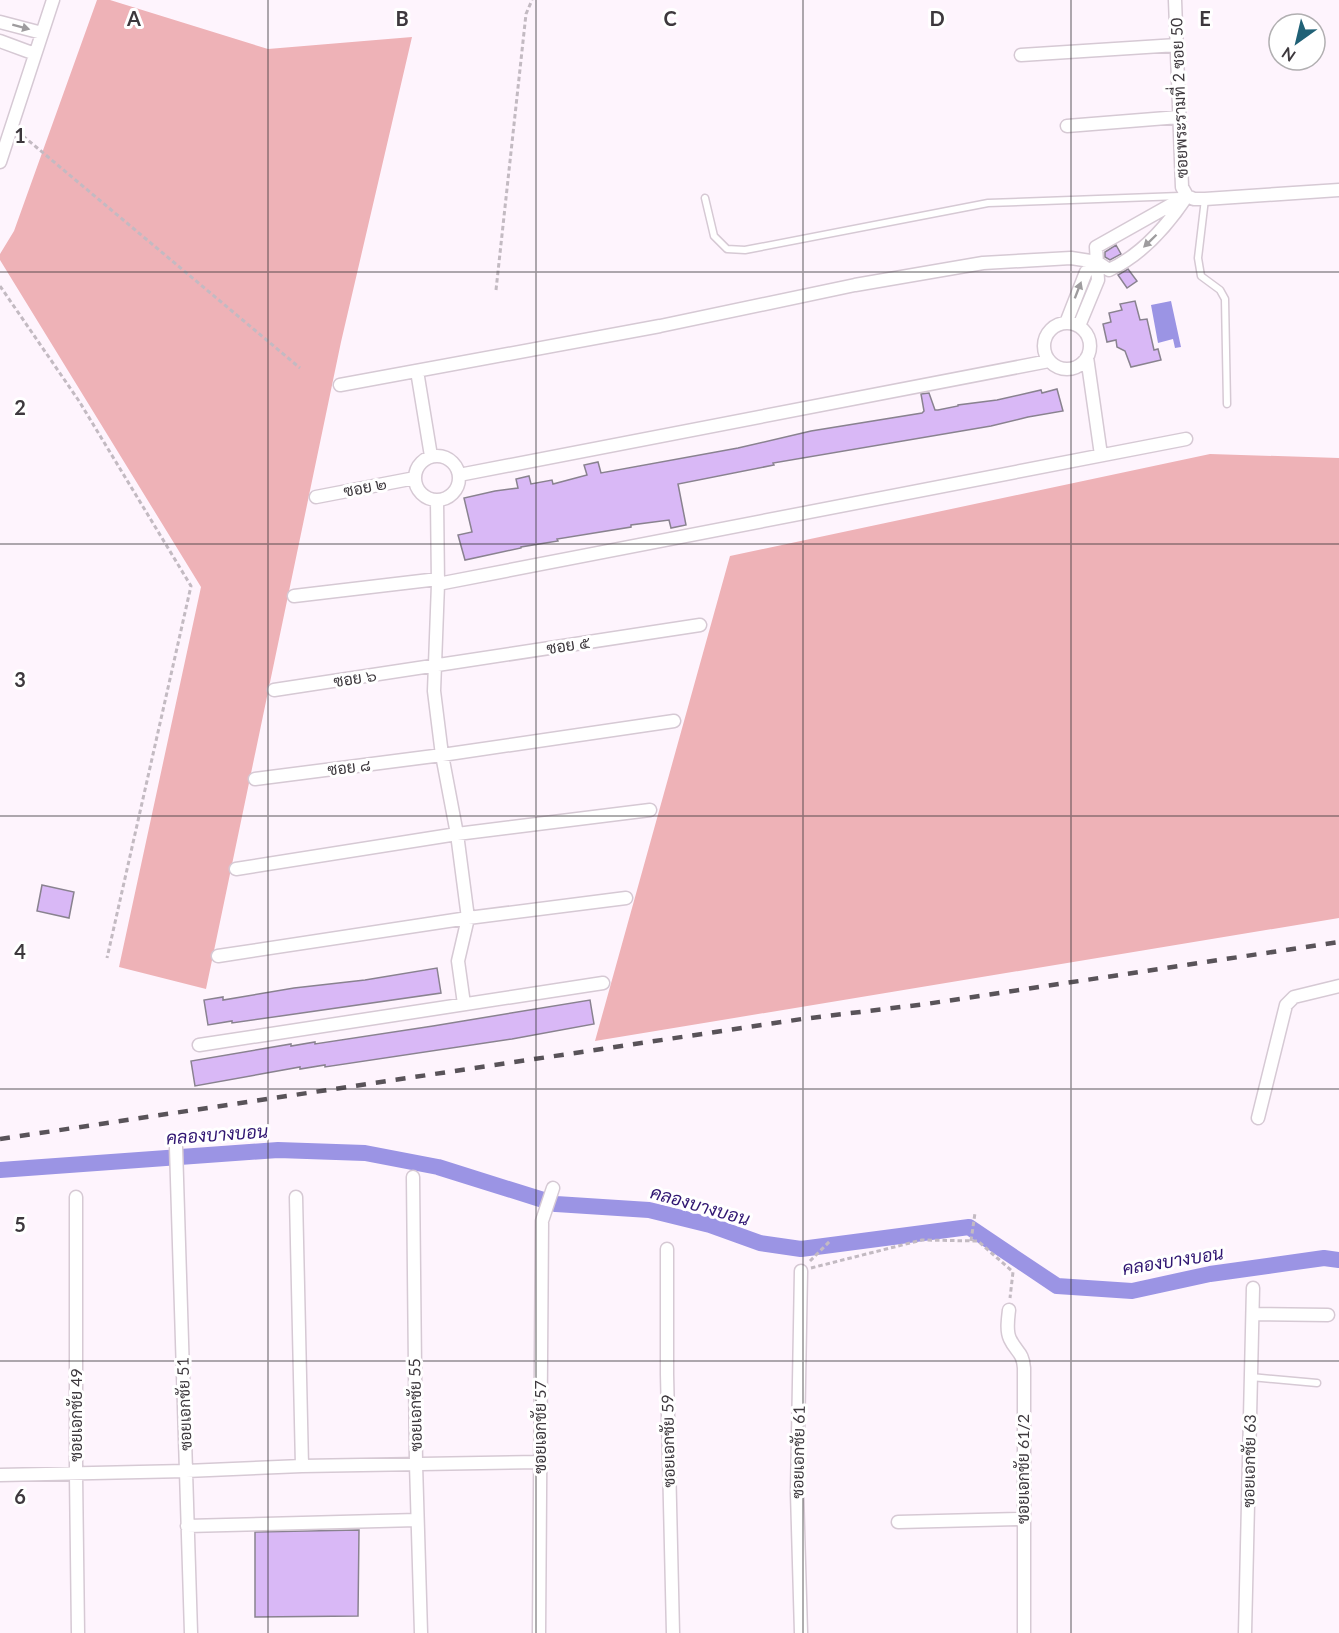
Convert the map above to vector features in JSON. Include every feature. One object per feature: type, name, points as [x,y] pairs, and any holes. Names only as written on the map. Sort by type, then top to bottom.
[{"type":"street","points":[[0,162],[53,0]]},
{"type":"street","name":"ซอยพระรามที่ 2 ซอย 50","points":[[1176,0],[1182,187],[1187,196]]},
{"type":"street","points":[[0,22],[42,33]]},
{"type":"street","points":[[0,41],[35,54]]},
{"type":"street","points":[[1021,55],[1177,45]]},
{"type":"street","points":[[1067,126],[1179,117]]},
{"type":"street","points":[[1187,196],[1194,199],[1205,199],[1339,190]]},
{"type":"street","points":[[1079,326],[1098,280],[1096,247],[1187,196]]},
{"type":"street","points":[[340,385],[660,326],[855,285],[982,263],[1071,258],[1097,262],[1109,270],[1122,264],[1151,241],[1172,218],[1187,196]]},
{"type":"street","points":[[1066,323],[1086,272],[1097,262]]},
{"type":"street","points":[[1087,357],[1071,369],[1063,369],[1049,361],[1044,355],[1047,334],[1054,326],[1066,323],[1079,326],[1088,338],[1090,346],[1087,357],[1101,455]]},
{"type":"street","points":[[459,475],[1049,361]]},
{"type":"street","points":[[417,371],[430,456]]},
{"type":"street","points":[[294,596],[438,582],[1186,439]]},
{"type":"street","points":[[430,456],[448,459],[454,464],[459,475],[458,487],[448,497],[437,500],[426,497],[420,492],[414,478],[420,464],[430,456]]},
{"type":"street","name":"ซอย ๒","points":[[316,496],[414,478]]},
{"type":"street","points":[[437,500],[438,582],[434,691],[468,918],[458,961],[464,1004]]},
{"type":"street","name":"ซอย ๕","points":[[436,665],[700,625]]},
{"type":"street","name":"ซอย ๖","points":[[274,690],[436,665]]},
{"type":"street","name":"ซอย ๘","points":[[255,779],[442,755],[674,721]]},
{"type":"street","points":[[236,869],[457,834],[650,810]]},
{"type":"street","points":[[218,956],[468,918],[626,898]]},
{"type":"street","points":[[199,1045],[603,983]]},
{"type":"street","points":[[1258,1118],[1286,1005],[1294,997],[1339,986]]},
{"type":"street","name":"ซอยเอกชัย 51","points":[[176,1147],[191,1633]]},
{"type":"street","name":"ซอยเอกชัย 55","points":[[413,1177],[416,1464],[421,1633]]},
{"type":"street","name":"ซอยเอกชัย 57","points":[[539,1633],[542,1221],[553,1188]]},
{"type":"street","name":"ซอยเอกชัย 49","points":[[76,1197],[78,1633]]},
{"type":"street","points":[[296,1197],[302,1466]]},
{"type":"street","name":"ซอยเอกชัย 59","points":[[667,1249],[667,1385],[673,1633]]},
{"type":"street","name":"ซอยเอกชัย 61","points":[[801,1270],[797,1492],[801,1633]]},
{"type":"street","name":"ซอยเอกชัย 63","points":[[1245,1633],[1253,1288]]},
{"type":"street","name":"ซอยเอกชัย 61/2","points":[[1009,1310],[1007,1333],[1010,1341],[1020,1352],[1024,1368],[1024,1633]]},
{"type":"street","points":[[1252,1314],[1328,1315]]},
{"type":"street","points":[[0,1475],[540,1462]]},
{"type":"street","points":[[898,1522],[1023,1519]]},
{"type":"street","points":[[188,1526],[417,1520]]},
{"type":"lane","points":[[705,198],[714,236],[727,249],[745,250],[988,202],[1187,196]]},
{"type":"lane","points":[[1205,199],[1198,258],[1201,276],[1220,290],[1225,299],[1227,404]]},
{"type":"lane","points":[[1251,1377],[1317,1383]]},
{"type":"path","points":[[496,290],[526,14],[532,0]]},
{"type":"path","points":[[12,126],[300,368]]},
{"type":"path","points":[[0,286],[79,401],[191,586],[106,958]]},
{"type":"path","points":[[970,1241],[975,1213]]},
{"type":"path","points":[[801,1270],[922,1240],[978,1241],[1012,1272],[1009,1310]]},
{"type":"path","points":[[801,1270],[830,1241]]},
{"type":"shaded area","points":[[97,0],[110,0],[268,49],[412,37],[341,342],[206,989],[119,967],[201,587],[0,260],[0,254],[14,231]]},
{"type":"shaded area","points":[[1171,301],[1181,347],[1175,348],[1173,339],[1158,343],[1151,305]]},
{"type":"shaded area","points":[[1210,454],[1339,458],[1339,918],[595,1041],[730,556]]},
{"type":"building","points":[[1116,245],[1121,254],[1110,260],[1105,257],[1105,252]]},
{"type":"building","points":[[1128,269],[1137,281],[1127,288],[1118,275]]},
{"type":"building","points":[[1135,301],[1140,320],[1147,319],[1154,350],[1158,349],[1161,360],[1131,367],[1125,351],[1117,347],[1116,340],[1107,342],[1103,324],[1111,322],[1109,313],[1122,310],[1120,304]]},
{"type":"building","points":[[1057,389],[1063,411],[991,426],[773,463],[774,465],[678,484],[686,525],[671,528],[669,520],[631,525],[631,527],[557,539],[558,541],[465,560],[458,535],[472,532],[464,498],[518,488],[516,479],[529,476],[531,484],[552,480],[553,484],[587,475],[584,465],[598,462],[601,473],[738,448],[811,431],[922,413],[924,411],[921,394],[929,393],[935,410],[938,410]]},
{"type":"building","points":[[42,885],[74,892],[69,918],[37,911]]},
{"type":"building","points":[[437,968],[441,993],[208,1025],[204,1000],[223,997],[223,1000]]},
{"type":"building","points":[[590,1000],[594,1024],[512,1039],[325,1067],[325,1065],[300,1069],[300,1067],[195,1086],[191,1061],[291,1044],[291,1046],[315,1042],[315,1044],[433,1026]]},
{"type":"building","points":[[359,1530],[358,1616],[255,1617],[255,1532]]},
{"type":"waterway","name":"คลองบางบอน","points":[[0,1170],[278,1150],[365,1153],[438,1167],[556,1204],[649,1210],[710,1225],[760,1243],[801,1249],[969,1227],[1057,1286],[1132,1291],[1210,1274],[1324,1258],[1339,1260]]},
{"type":"railway","points":[[0,1139],[802,1019],[926,1004],[1339,942]]}]
